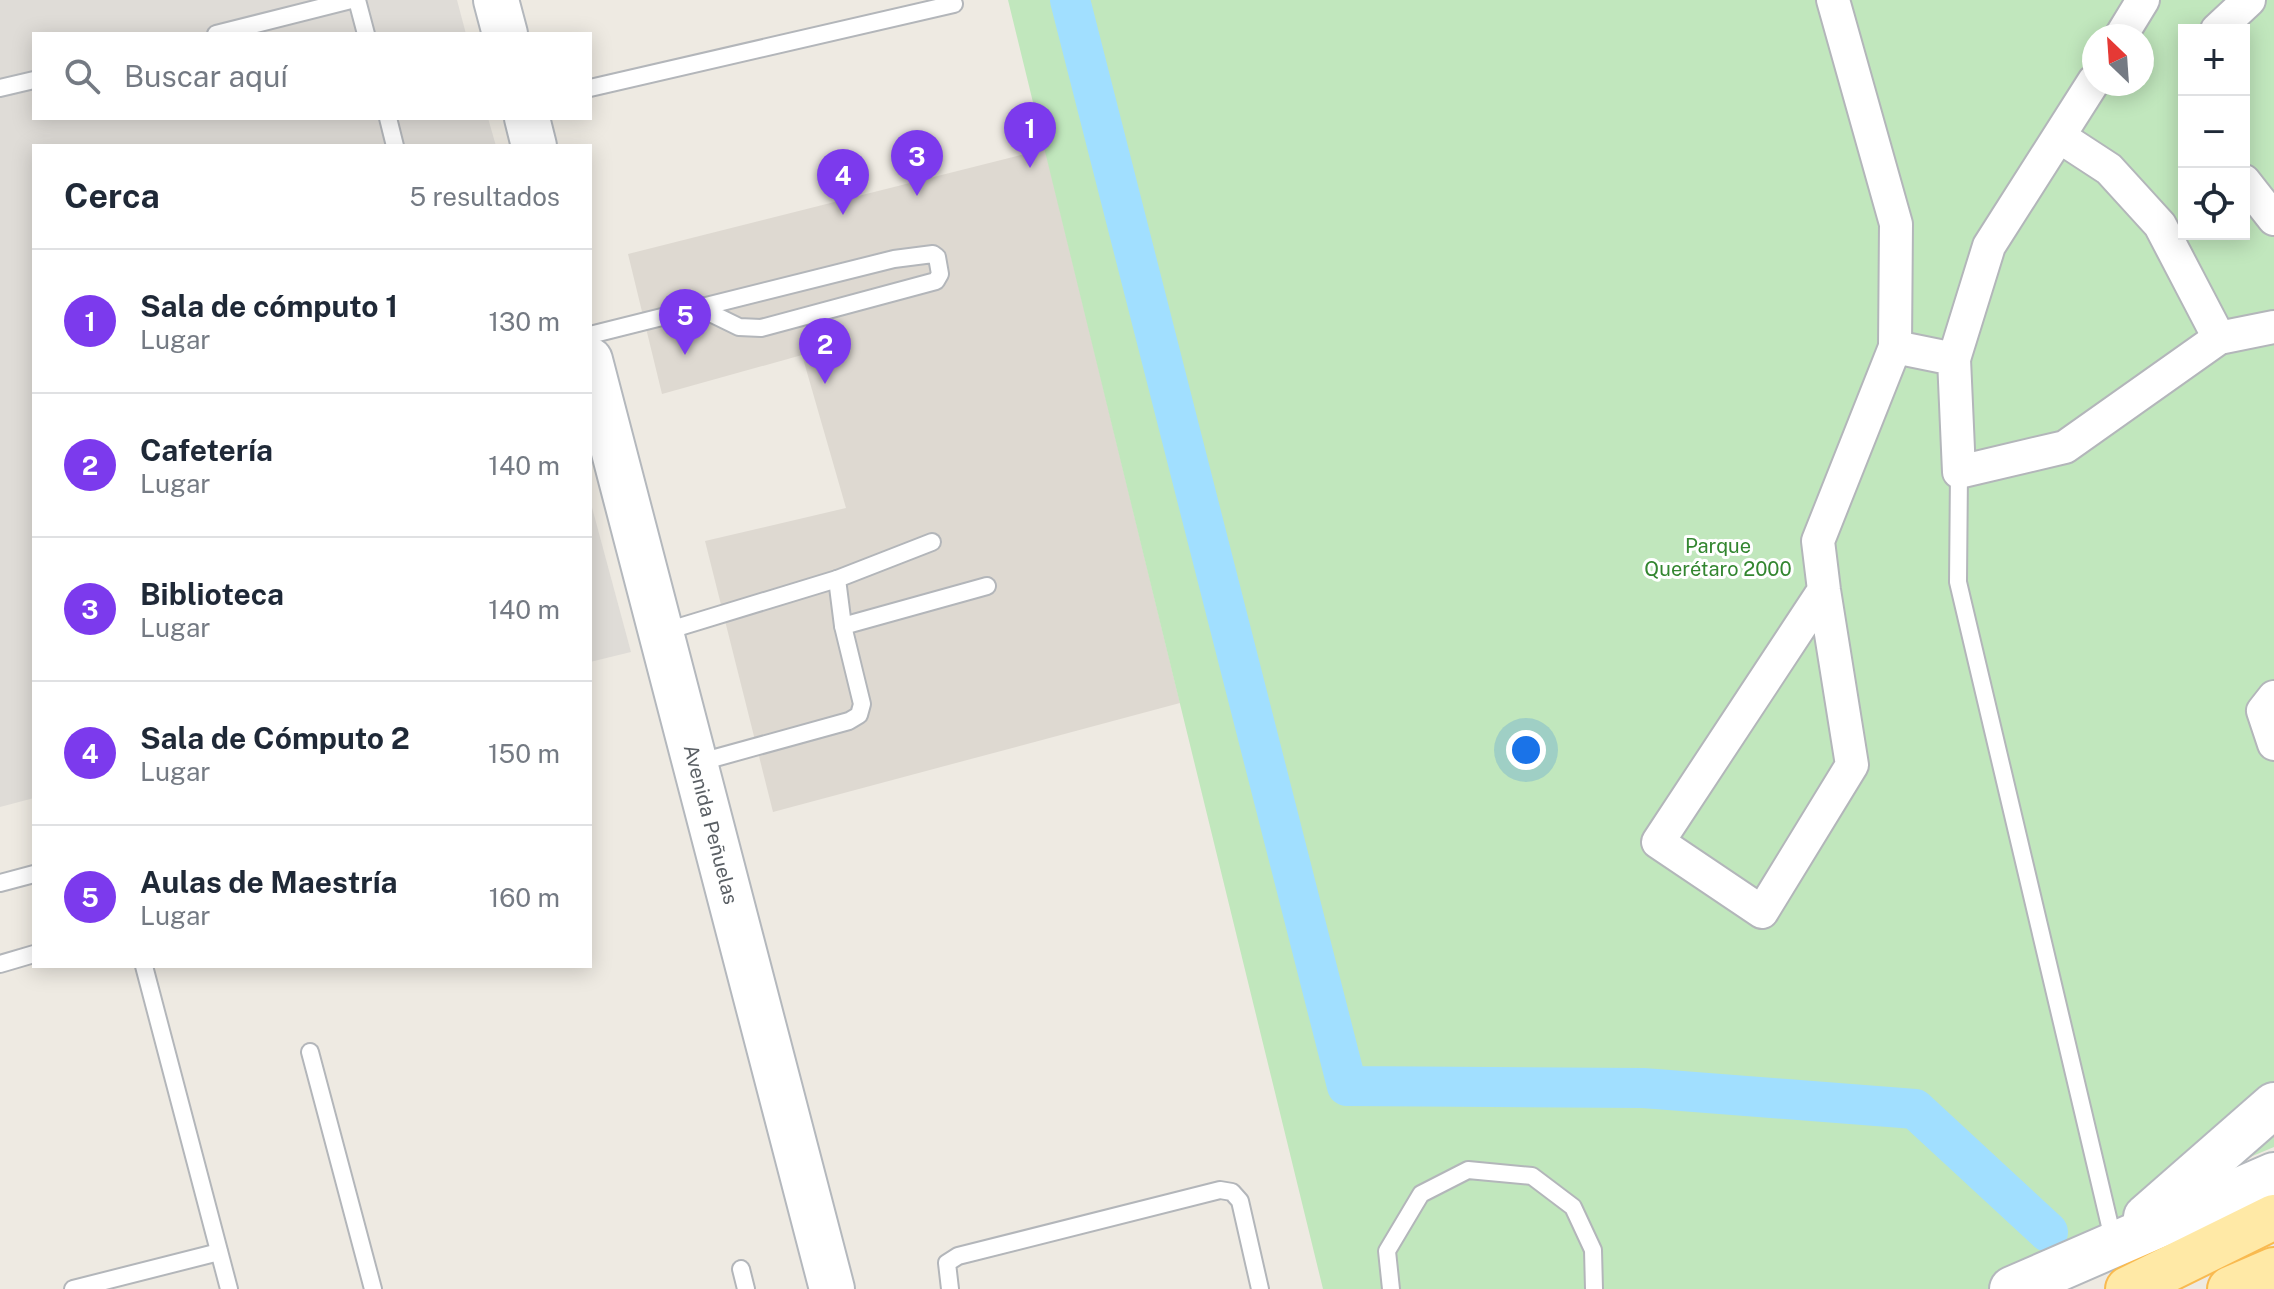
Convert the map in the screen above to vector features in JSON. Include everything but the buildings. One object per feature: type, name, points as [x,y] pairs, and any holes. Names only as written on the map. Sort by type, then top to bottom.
[{"type":"main road","points":[[2128,1289],[2274,1217]]},
{"type":"main road","points":[[2230,1289],[2274,1270]]},
{"type":"street","points":[[496,0],[504,32]]},
{"type":"street","points":[[1824,590],[1658,842],[1762,912],[1852,765],[1818,541],[1895,347],[1896,224],[1833,0]]},
{"type":"street","points":[[2128,24],[2143,0]]},
{"type":"street","points":[[2223,24],[2249,0]]},
{"type":"street","points":[[2085,96],[1989,246],[1954,359],[1959,472],[2065,447],[2219,338],[2274,327]]},
{"type":"street","points":[[528,120],[534,144]]},
{"type":"street","points":[[2060,137],[2109,169],[2160,225],[2219,338]]},
{"type":"street","points":[[2250,189],[2274,219]]},
{"type":"street","points":[[1895,347],[1954,359]]},
{"type":"street","name":"Avenida Peñuelas","points":[[592,371],[832,1289]]},
{"type":"street","points":[[2274,697],[2263,711],[2274,744]]},
{"type":"street","points":[[2100,1251],[2274,1105]]},
{"type":"street","points":[[2022,1284],[2274,1175]]},
{"type":"lane","points":[[224,32],[351,0]]},
{"type":"lane","points":[[357,0],[365,32]]},
{"type":"lane","points":[[592,88],[954,4]]},
{"type":"lane","points":[[0,88],[32,80]]},
{"type":"lane","points":[[388,120],[394,144]]},
{"type":"lane","points":[[592,334],[894,259],[929,253],[937,257],[940,274],[936,281],[761,328],[739,327],[700,308]]},
{"type":"lane","points":[[1959,472],[1958,582],[2100,1251]]},
{"type":"lane","points":[[661,633],[837,579],[932,542]]},
{"type":"lane","points":[[695,764],[849,721],[859,715],[862,704],[843,626],[837,579]]},
{"type":"lane","points":[[843,626],[987,586]]},
{"type":"lane","points":[[0,883],[32,875]]},
{"type":"lane","points":[[0,964],[32,955]]},
{"type":"lane","points":[[145,968],[229,1289]]},
{"type":"lane","points":[[310,1052],[373,1289]]},
{"type":"lane","points":[[1391,1289],[1387,1251],[1421,1194],[1468,1170],[1532,1176],[1573,1207],[1593,1250],[1594,1289]]},
{"type":"lane","points":[[950,1289],[947,1263],[958,1256],[1220,1190],[1232,1192],[1240,1201],[1260,1289]]},
{"type":"lane","points":[[73,1289],[219,1252]]},
{"type":"lane","points":[[741,1269],[746,1289]]},
{"type":"shaded area","points":[[0,0],[457,0],[465,32],[32,32],[32,120],[489,120],[495,144],[32,144],[32,799],[0,807]]},
{"type":"shaded area","points":[[1045,149],[1180,703],[773,812],[705,541],[846,508],[802,355],[662,394],[628,254]]},
{"type":"shaded area","points":[[592,507],[631,652],[592,662]]},
{"type":"green space","name":"Parque Querétaro 2000","points":[[1008,0],[2274,0],[2274,1147],[2188,1183],[2012,1289],[1323,1289]]},
{"type":"waterway","points":[[1070,0],[1347,1086],[1643,1088],[1915,1109],[2048,1232]]},
{"type":"place","name":"Sala de cómputo 1","points":[[1030,168]]},
{"type":"place","name":"Biblioteca","points":[[917,196]]},
{"type":"place","name":"Sala de Cómputo 2","points":[[843,215]]},
{"type":"place","name":"Aulas de Maestría","points":[[685,355]]},
{"type":"place","name":"Cafetería","points":[[825,384]]}]
